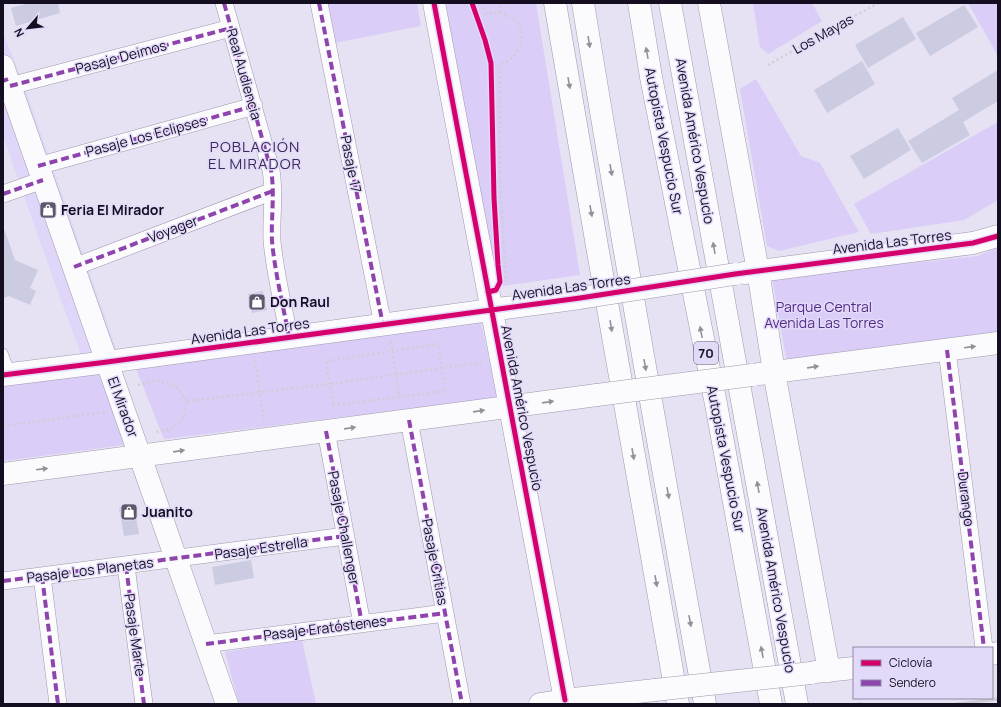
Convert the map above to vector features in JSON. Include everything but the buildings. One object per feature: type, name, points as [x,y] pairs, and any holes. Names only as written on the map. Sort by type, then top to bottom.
[{"type":"main road","name":"Avenida Américo Vespucio","points":[[434,3],[493,295],[509,407],[565,700]]},
{"type":"main road","points":[[555,3],[600,269],[678,704]]},
{"type":"main road","points":[[583,3],[636,319],[705,704]]},
{"type":"main road","name":"Autopista Vespucio Sur","points":[[639,3],[651,77],[716,404],[772,704]]},
{"type":"main road","name":"Avenida Américo Vespucio","points":[[670,3],[797,704]]},
{"type":"main road","points":[[709,3],[758,271],[820,672]]},
{"type":"main road","name":"El Mirador","points":[[6,78],[41,173],[227,704]]},
{"type":"main road","name":"Avenida Las Torres","points":[[7,374],[386,324],[493,295],[580,298],[735,274],[974,243],[998,236]]},
{"type":"main road","points":[[3,474],[998,343]]},
{"type":"main road","points":[[540,704],[853,668]]},
{"type":"street","name":"Real Audiencia","points":[[224,3],[271,170],[273,191],[272,224],[274,256],[289,337]]},
{"type":"street","name":"Pasaje 17","points":[[320,3],[386,324]]},
{"type":"street","name":"Pasaje Deimos","points":[[6,78],[231,28]]},
{"type":"street","name":"Pasaje Los Eclipses","points":[[3,194],[41,173],[254,106]]},
{"type":"street","name":"Voyager","points":[[74,267],[273,191]]},
{"type":"street","name":"Durango","points":[[947,350],[984,647]]},
{"type":"street","name":"Pasaje Critias","points":[[405,421],[445,613],[462,704]]},
{"type":"street","name":"Pasaje Challenger","points":[[331,431],[345,536],[362,624]]},
{"type":"street","name":"Pasaje Estrella","points":[[177,559],[345,536]]},
{"type":"street","name":"Pasaje Los Planetas","points":[[3,581],[177,559]]},
{"type":"street","name":"Pasaje Marte","points":[[126,566],[144,704]]},
{"type":"street","points":[[42,576],[58,704]]},
{"type":"street","name":"Pasaje Eratóstenes","points":[[206,644],[445,613]]},
{"type":"lane","points":[[3,354],[7,374]]},
{"type":"path","points":[[482,3],[486,14],[499,13],[509,16],[517,22],[521,29],[523,38],[520,48],[515,56],[501,64],[500,177],[507,282],[493,295]]},
{"type":"path","points":[[499,13],[500,3]]},
{"type":"path","points":[[386,324],[399,397],[405,421]]},
{"type":"path","points":[[253,342],[267,439]]},
{"type":"path","points":[[331,431],[333,405],[326,361],[438,344],[445,391],[333,405]]},
{"type":"path","points":[[187,401],[330,384],[488,361]]},
{"type":"path","points":[[138,384],[157,380],[175,386],[187,401],[184,418],[171,429],[155,432]]},
{"type":"path","points":[[3,426],[106,412]]},
{"type":"shaded area","name":"Feria El Mirador","points":[[3,32],[26,91],[119,357],[84,362],[55,284],[3,136]]},
{"type":"green space","points":[[326,3],[417,3],[421,26],[334,43]]},
{"type":"green space","points":[[442,3],[536,3],[580,275],[496,287]]},
{"type":"green space","points":[[753,3],[812,3],[822,21],[768,54],[760,47]]},
{"type":"green space","points":[[968,3],[998,3],[998,56]]},
{"type":"green space","points":[[756,79],[801,156],[820,163],[859,232],[779,251],[767,246],[740,89]]},
{"type":"green space","points":[[998,122],[998,200],[964,220],[871,234],[854,204]]},
{"type":"green space","name":"Parque Central Avenida Las Torres","points":[[998,247],[998,333],[787,363],[772,278],[978,256]]},
{"type":"green space","points":[[481,322],[497,398],[164,439],[135,366]]},
{"type":"green space","points":[[99,370],[124,445],[3,461],[3,383]]},
{"type":"green space","points":[[302,640],[316,704],[239,704],[225,652]]},
{"type":"railway","points":[[956,704],[998,699]]},
{"type":"marked path","points":[[224,3],[271,170],[273,187],[273,253],[289,337]]},
{"type":"marked path","points":[[319,3],[383,325]]},
{"type":"marked path","points":[[10,86],[231,28]]},
{"type":"marked path","points":[[3,81],[8,79]]},
{"type":"marked path","points":[[38,166],[254,106]]},
{"type":"marked path","points":[[3,194],[43,180]]},
{"type":"marked path","points":[[74,267],[273,191]]},
{"type":"marked path","points":[[947,350],[984,647]]},
{"type":"marked path","points":[[409,420],[462,704]]},
{"type":"marked path","points":[[326,431],[362,624]]},
{"type":"marked path","points":[[3,581],[345,536]]},
{"type":"marked path","points":[[126,566],[144,704]]},
{"type":"marked path","points":[[42,576],[58,704]]},
{"type":"marked path","points":[[206,644],[445,613]]},
{"type":"cycle path","points":[[434,3],[565,700]]},
{"type":"cycle path","points":[[472,3],[485,40],[491,63],[494,198],[500,282],[496,290],[488,292]]},
{"type":"cycle path","points":[[3,375],[580,298],[735,274],[973,243],[998,236]]},
{"type":"place","name":"Feria El Mirador","points":[[48,210]]},
{"type":"place","name":"Don Raul","points":[[257,302]]},
{"type":"place","name":"Juanito","points":[[129,512]]},
{"type":"district","name":"POBLACIÓN EL MIRADOR","points":[[255,156]]}]
